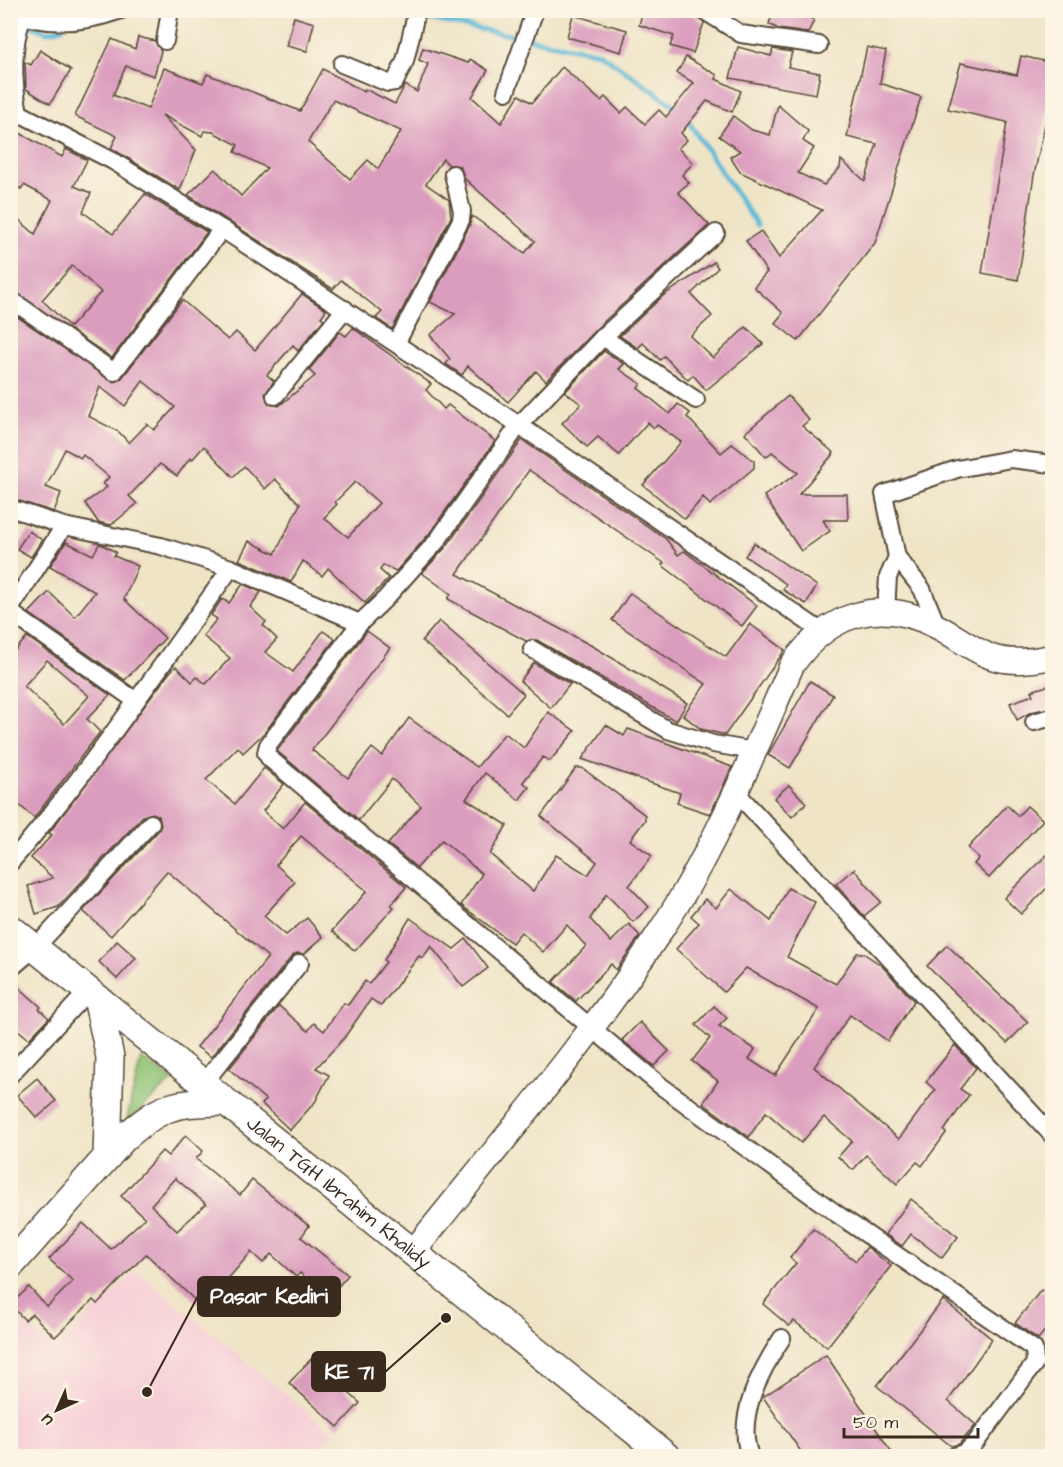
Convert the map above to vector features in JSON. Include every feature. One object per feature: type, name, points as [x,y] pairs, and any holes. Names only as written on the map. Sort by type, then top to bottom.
[{"type":"main road","name":"Jalan TGH Ibrahim Khalidy","points":[[10,928],[666,1456]]},
{"type":"main road","points":[[93,994],[110,1057],[107,1157]]},
{"type":"main road","points":[[10,1266],[123,1139],[159,1110],[177,1104],[224,1102]]},
{"type":"street","points":[[121,10],[18,21],[15,119],[113,161],[222,229],[397,342],[822,631]]},
{"type":"street","points":[[702,10],[741,34],[819,45]]},
{"type":"street","points":[[165,41],[170,12]]},
{"type":"street","points":[[342,64],[388,83],[395,82],[405,61],[416,18]]},
{"type":"street","points":[[506,92],[533,18]]},
{"type":"street","points":[[397,342],[461,220],[462,211],[453,174]]},
{"type":"street","points":[[10,299],[114,372],[222,229]]},
{"type":"street","points":[[716,233],[603,338],[519,424],[436,542],[385,599],[360,622],[268,745],[266,753],[591,1029],[745,1148],[1034,1349],[1035,1363],[1029,1372],[976,1442],[965,1453],[955,1456]]},
{"type":"street","points":[[275,396],[345,309]]},
{"type":"street","points":[[603,338],[696,399]]},
{"type":"street","points":[[937,626],[922,590],[897,557],[884,494],[957,469],[1011,459],[1053,464]]},
{"type":"street","points":[[10,508],[64,526],[161,546],[231,568],[360,622]]},
{"type":"street","points":[[64,526],[10,610],[136,701]]},
{"type":"street","points":[[880,611],[888,578],[897,557]]},
{"type":"street","points":[[10,863],[53,814],[123,722],[231,568]]},
{"type":"street","points":[[413,1252],[591,1029],[660,932],[715,838],[792,665],[805,646],[822,631],[848,617],[880,611],[914,616],[937,626],[989,656],[1009,661],[1053,657]]},
{"type":"street","points":[[532,649],[668,730],[713,744],[754,751]]},
{"type":"street","points":[[1034,722],[1053,717]]},
{"type":"street","points":[[736,792],[1053,1135]]},
{"type":"street","points":[[10,969],[36,947],[150,823]]},
{"type":"street","points":[[203,1084],[300,963]]},
{"type":"street","points":[[10,1075],[93,994]]},
{"type":"street","points":[[750,1456],[746,1433],[750,1407],[766,1362],[782,1338]]},
{"type":"shaded area","points":[[136,1270],[333,1433],[312,1456],[11,1456],[11,1311],[54,1350]]},
{"type":"green space","points":[[141,1058],[173,1080],[126,1122]]},
{"type":"building","points":[[643,10],[693,10],[694,15],[704,23],[693,53],[670,46],[674,36],[639,25]]},
{"type":"building","points":[[774,10],[792,10],[814,20],[808,33],[778,29],[769,24]]},
{"type":"building","points":[[573,15],[627,30],[621,52],[567,37]]},
{"type":"building","points":[[294,17],[314,23],[307,51],[286,46]]},
{"type":"building","points":[[138,37],[155,41],[161,51],[154,76],[126,66],[113,95],[148,109],[164,68],[203,83],[207,74],[300,111],[323,69],[364,92],[365,89],[395,104],[405,85],[417,92],[428,64],[419,60],[423,48],[468,63],[470,59],[488,70],[472,97],[501,123],[519,95],[532,103],[562,67],[601,101],[605,97],[621,113],[627,107],[645,124],[659,110],[666,117],[694,83],[677,73],[686,57],[717,75],[716,79],[741,91],[732,112],[707,101],[681,133],[687,140],[678,148],[693,163],[682,175],[689,183],[678,192],[709,225],[596,329],[546,381],[536,371],[508,402],[468,366],[462,375],[446,364],[450,359],[430,335],[455,314],[430,302],[470,225],[472,216],[525,253],[535,241],[465,179],[460,166],[449,165],[443,159],[426,184],[449,200],[451,217],[392,329],[376,318],[382,312],[341,280],[333,289],[188,195],[215,169],[241,196],[267,168],[235,152],[238,145],[213,132],[204,131],[202,136],[162,115],[196,150],[180,190],[111,148],[117,136],[75,116],[112,39],[135,49]],"holes":[[[333,100],[401,131],[378,169],[368,160],[350,179],[308,142]]]},
{"type":"building","points":[[738,47],[771,56],[773,49],[792,52],[788,67],[820,73],[816,94],[730,78]]},
{"type":"building","points":[[867,47],[886,51],[880,83],[921,97],[875,243],[798,341],[775,323],[783,313],[754,287],[767,272],[746,241],[761,231],[779,258],[822,210],[740,172],[730,157],[740,151],[719,136],[733,116],[752,130],[770,135],[778,105],[808,131],[803,141],[814,148],[798,173],[824,185],[840,168],[841,160],[865,181],[877,144],[847,137]]},
{"type":"building","points":[[40,50],[71,70],[50,104],[26,89],[25,62],[31,65]]},
{"type":"building","points":[[1021,56],[1053,63],[1053,88],[1034,175],[1018,280],[982,273],[1007,122],[948,109],[961,63],[1017,75]]},
{"type":"building","points":[[18,132],[62,157],[66,149],[87,160],[74,186],[91,193],[83,212],[113,234],[145,194],[207,232],[112,358],[10,289],[10,212],[35,234],[52,200],[24,185],[21,189],[10,183],[10,135]],"holes":[[[72,266],[101,292],[70,327],[42,300]]]},
{"type":"building","points":[[714,262],[718,268],[691,294],[712,316],[690,336],[713,358],[746,327],[763,344],[706,390],[693,375],[688,380],[664,356],[660,360],[643,343],[638,348],[620,336],[664,295]]},
{"type":"building","points":[[302,294],[326,310],[321,317],[324,319],[298,351],[293,345],[267,375],[274,381],[265,394],[269,404],[279,406],[315,376],[309,370],[340,332],[346,336],[353,328],[431,384],[426,390],[444,409],[448,405],[495,441],[429,534],[396,571],[383,565],[380,570],[389,578],[365,603],[328,568],[322,576],[303,561],[291,582],[239,560],[249,541],[275,554],[300,504],[275,479],[265,489],[244,466],[233,477],[204,446],[192,460],[190,458],[177,476],[160,464],[129,496],[137,504],[111,525],[98,522],[85,503],[107,487],[103,484],[109,477],[83,455],[81,458],[65,449],[46,487],[61,493],[54,512],[10,498],[10,312],[114,382],[122,378],[182,300],[228,340],[236,332],[255,350]],"holes":[[[143,381],[175,407],[154,430],[147,424],[129,443],[119,432],[88,416],[100,387],[125,406]],[[355,482],[379,503],[348,537],[324,518],[337,504],[335,502]]]},
{"type":"building","points":[[604,351],[624,364],[619,369],[641,384],[638,388],[670,414],[678,404],[690,413],[687,417],[721,453],[732,444],[754,461],[754,468],[710,505],[703,497],[685,519],[643,485],[681,442],[657,425],[654,428],[648,422],[619,455],[598,437],[587,447],[562,423],[581,404],[565,392]]},
{"type":"building","points":[[788,396],[809,420],[802,426],[834,453],[799,494],[847,494],[848,520],[823,520],[830,531],[801,551],[764,496],[798,473],[772,452],[766,457],[745,433]]},
{"type":"building","points":[[522,440],[666,539],[678,555],[684,551],[757,606],[742,626],[662,565],[664,563],[529,470],[457,574],[594,647],[687,703],[676,721],[537,640],[526,641],[448,599],[451,594],[422,573],[446,547]]},
{"type":"building","points":[[29,531],[42,540],[31,557],[17,549]]},
{"type":"building","points":[[66,542],[93,555],[99,544],[103,545],[116,552],[114,556],[138,566],[124,599],[165,638],[125,680],[29,613],[49,592],[75,617],[95,592],[50,566]]},
{"type":"building","points":[[754,543],[817,586],[806,604],[783,590],[786,584],[745,556]]},
{"type":"building","points":[[243,584],[261,592],[250,607],[266,622],[263,625],[277,639],[265,652],[293,672],[323,631],[335,639],[265,732],[243,753],[238,747],[206,780],[235,804],[264,768],[284,784],[263,811],[283,829],[305,802],[406,887],[391,905],[394,907],[355,951],[332,931],[367,891],[301,836],[276,865],[295,882],[264,916],[286,935],[307,918],[323,937],[304,954],[297,953],[292,956],[211,1057],[197,1047],[268,957],[167,871],[111,936],[83,911],[159,830],[161,825],[159,816],[153,813],[143,816],[58,907],[36,914],[28,886],[53,878],[31,858],[52,835],[49,833],[170,672],[176,666],[192,682],[197,677],[206,684],[230,658],[203,636],[217,619],[211,615],[222,599],[229,603]]},
{"type":"building","points":[[630,593],[726,657],[750,624],[785,650],[725,735],[701,729],[683,715],[706,684],[612,620]]},
{"type":"building","points":[[439,621],[524,694],[507,714],[422,641]]},
{"type":"building","points":[[367,631],[390,648],[312,750],[348,778],[372,748],[382,756],[409,718],[477,767],[505,733],[524,748],[548,712],[575,731],[550,761],[543,757],[523,782],[529,787],[519,800],[485,773],[466,799],[507,825],[490,854],[533,891],[556,855],[588,875],[597,862],[541,816],[576,768],[582,768],[645,815],[645,820],[630,840],[652,856],[629,886],[649,907],[633,922],[606,894],[590,919],[611,942],[629,924],[640,936],[616,970],[611,964],[576,1001],[553,982],[586,946],[567,925],[543,952],[521,932],[512,943],[461,905],[482,874],[442,840],[417,868],[388,844],[421,806],[392,779],[359,820],[277,751]]},
{"type":"building","points":[[27,637],[110,695],[87,719],[100,732],[34,818],[10,797],[10,656]],"holes":[[[47,660],[89,696],[64,724],[24,686]]]},
{"type":"building","points":[[534,663],[570,684],[551,708],[520,681]]},
{"type":"building","points":[[810,681],[833,695],[790,768],[768,755]]},
{"type":"building","points":[[1053,684],[1053,707],[1031,712],[1017,720],[1010,703],[1033,695],[1031,691]]},
{"type":"building","points":[[606,725],[624,736],[628,729],[732,767],[710,814],[677,803],[680,793],[582,759]]},
{"type":"building","points":[[789,785],[806,803],[792,817],[774,798]]},
{"type":"building","points":[[1007,805],[1018,816],[1027,806],[1043,820],[989,878],[974,864],[979,858],[968,848]]},
{"type":"building","points":[[1053,849],[1053,882],[1021,914],[1004,898]]},
{"type":"building","points":[[854,869],[881,902],[864,916],[836,884]]},
{"type":"building","points":[[788,888],[815,902],[787,957],[836,984],[857,953],[863,953],[881,965],[914,1001],[888,1041],[850,1015],[814,1067],[899,1139],[935,1090],[926,1082],[955,1045],[976,1068],[960,1089],[969,1095],[944,1131],[946,1133],[922,1166],[917,1162],[897,1184],[866,1155],[853,1170],[838,1157],[852,1141],[824,1117],[801,1143],[766,1112],[749,1137],[703,1103],[718,1081],[692,1061],[710,1038],[696,1025],[714,1006],[727,1018],[719,1026],[755,1049],[749,1059],[775,1076],[819,1009],[746,968],[724,992],[676,949],[699,923],[691,916],[705,899],[716,908],[731,889],[771,921]]},
{"type":"building","points":[[410,918],[454,949],[466,939],[488,968],[463,987],[431,946],[423,958],[419,956],[381,1006],[371,999],[344,1038],[316,1068],[329,1075],[315,1102],[290,1130],[262,1104],[266,1100],[229,1069],[279,1006],[308,1031],[314,1023],[324,1031],[344,1003],[348,1005],[365,981],[369,984],[386,962],[384,960]]},
{"type":"building","points":[[117,941],[136,958],[117,979],[99,962]]},
{"type":"building","points":[[947,945],[1028,1022],[1007,1043],[927,966]]},
{"type":"building","points":[[10,979],[41,1007],[39,1009],[49,1018],[29,1039],[18,1030],[10,1038]]},
{"type":"building","points":[[640,1022],[669,1051],[654,1066],[622,1040]]},
{"type":"building","points":[[37,1078],[56,1101],[37,1118],[17,1095]]},
{"type":"building","points":[[186,1135],[203,1151],[196,1159],[240,1195],[252,1180],[309,1226],[301,1237],[348,1275],[328,1298],[300,1273],[296,1277],[271,1254],[263,1263],[251,1252],[203,1308],[146,1254],[97,1304],[93,1300],[55,1337],[32,1314],[25,1320],[10,1305],[29,1287],[47,1307],[73,1281],[49,1259],[83,1223],[111,1249],[145,1218],[121,1196],[162,1151],[168,1156]],"holes":[[[175,1178],[206,1204],[177,1231],[151,1205]]]},
{"type":"building","points":[[911,1199],[958,1237],[942,1258],[911,1234],[902,1246],[885,1234]]},
{"type":"building","points":[[813,1229],[856,1261],[867,1247],[891,1266],[827,1347],[794,1321],[789,1326],[763,1304],[796,1263],[790,1258]]},
{"type":"building","points":[[1041,1290],[1053,1299],[1053,1321],[1038,1339],[1015,1323]]},
{"type":"building","points":[[943,1300],[992,1339],[948,1401],[976,1425],[959,1444],[951,1446],[877,1386]]},
{"type":"building","points":[[826,1355],[891,1451],[883,1456],[804,1456],[763,1397]]},
{"type":"building","points":[[311,1359],[360,1403],[338,1427],[289,1383]]},
{"type":"waterway","points":[[384,10],[600,53],[680,110]]},
{"type":"waterway","points":[[29,25],[47,32],[62,28]]},
{"type":"waterway","points":[[686,118],[757,225]]},
{"type":"place","name":"KE 71","points":[[446,1318]]},
{"type":"place","name":"Pasar Kediri","points":[[147,1392]]}]
